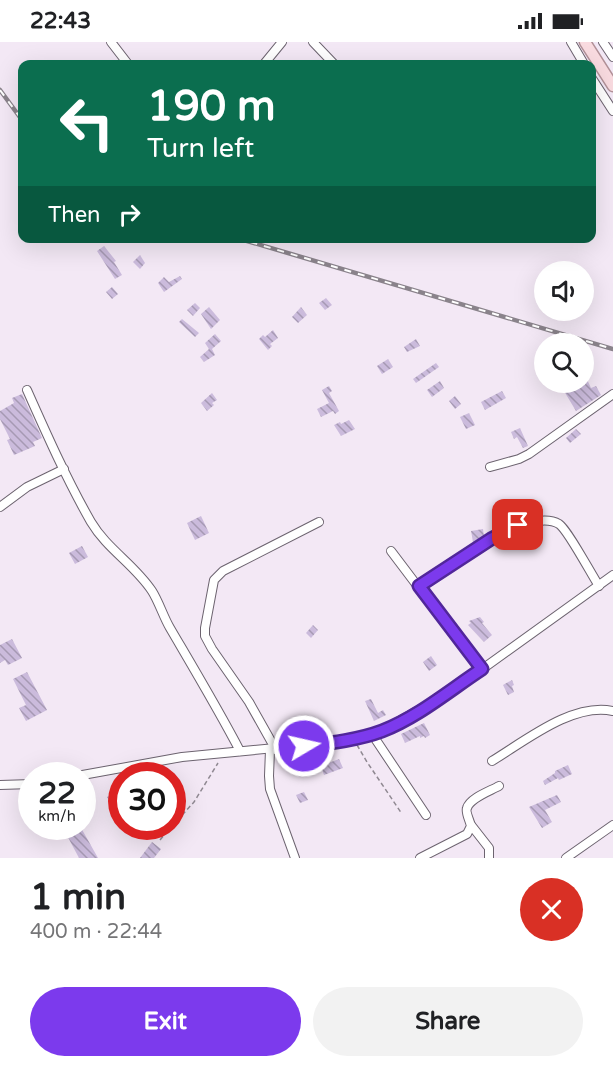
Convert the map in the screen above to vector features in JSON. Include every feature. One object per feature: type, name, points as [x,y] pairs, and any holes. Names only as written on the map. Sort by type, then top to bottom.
[{"type":"main road","points":[[585,42],[613,86]]},
{"type":"street","points":[[111,42],[125,60]]},
{"type":"street","points":[[267,60],[282,42]]},
{"type":"street","points":[[313,42],[330,60]]},
{"type":"street","points":[[571,42],[582,60]]},
{"type":"street","points":[[603,42],[613,57]]},
{"type":"street","points":[[596,85],[613,111]]},
{"type":"street","points":[[27,390],[64,468],[100,535],[153,592],[169,626],[216,704],[240,751]]},
{"type":"street","points":[[490,467],[529,454],[613,394]]},
{"type":"street","points":[[0,507],[27,487],[64,468]]},
{"type":"street","points":[[419,586],[503,532],[531,522],[551,521],[563,528],[598,586]]},
{"type":"street","points":[[295,858],[270,789],[268,776],[273,750],[249,702],[207,639],[205,630],[215,577],[319,522]]},
{"type":"street","points":[[391,551],[482,669]]},
{"type":"street","points":[[96,773],[167,760],[240,751],[273,750],[372,734],[395,724],[482,669],[613,575]]},
{"type":"street","points":[[492,761],[570,716],[593,710],[613,711]]},
{"type":"street","points":[[372,734],[426,815]]},
{"type":"street","points":[[0,785],[18,784]]},
{"type":"street","points":[[489,858],[489,848],[471,825],[466,810],[468,806],[499,786]]},
{"type":"street","points":[[420,858],[467,834],[471,825]]},
{"type":"street","points":[[566,858],[613,825]]},
{"type":"path","points":[[354,738],[367,762],[402,814]]},
{"type":"path","points":[[186,809],[200,792],[222,754]]},
{"type":"building","points":[[104,246],[116,261],[114,262],[122,275],[115,279],[97,251]]},
{"type":"building","points":[[140,255],[145,263],[140,269],[133,262]]},
{"type":"building","points":[[180,276],[182,279],[164,292],[158,283],[164,277],[169,282]]},
{"type":"building","points":[[112,287],[118,294],[112,299],[106,292]]},
{"type":"building","points":[[326,298],[332,305],[325,310],[319,303]]},
{"type":"building","points":[[195,303],[200,308],[193,316],[187,310]]},
{"type":"building","points":[[209,307],[220,320],[211,329],[201,314]]},
{"type":"building","points":[[301,307],[307,315],[298,323],[292,317]]},
{"type":"building","points":[[182,319],[199,333],[195,337],[179,322]]},
{"type":"building","points":[[273,330],[278,338],[270,344],[272,346],[268,350],[259,339]]},
{"type":"building","points":[[215,334],[221,341],[212,349],[215,355],[204,362],[200,357],[209,349],[205,343]]},
{"type":"building","points":[[416,339],[420,346],[407,352],[404,347]]},
{"type":"building","points":[[388,359],[393,367],[382,374],[377,366]]},
{"type":"building","points":[[436,363],[439,367],[416,383],[413,379]]},
{"type":"building","points":[[440,381],[444,388],[432,397],[427,390]]},
{"type":"building","points":[[329,386],[332,391],[329,393],[339,411],[335,414],[333,411],[321,417],[317,409],[329,403],[322,390]]},
{"type":"building","points":[[596,386],[601,395],[576,411],[565,393],[594,393]]},
{"type":"building","points":[[502,391],[506,398],[485,410],[481,402]]},
{"type":"building","points":[[212,393],[217,400],[207,411],[201,403]]},
{"type":"building","points":[[22,394],[42,438],[33,442],[35,446],[14,455],[7,440],[10,439],[0,419],[0,411],[14,403],[12,398]]},
{"type":"building","points":[[455,396],[461,404],[455,409],[449,401]]},
{"type":"building","points":[[469,413],[475,425],[466,429],[460,417]]},
{"type":"building","points":[[349,420],[355,429],[341,436],[334,425]]},
{"type":"building","points":[[520,428],[528,446],[523,448],[511,432]]},
{"type":"building","points":[[576,429],[581,434],[570,443],[566,438]]},
{"type":"building","points":[[201,516],[209,533],[195,540],[187,523]]},
{"type":"building","points":[[483,529],[484,536],[473,542],[471,531]]},
{"type":"building","points":[[82,546],[88,557],[75,564],[69,553]]},
{"type":"building","points":[[480,617],[492,635],[484,642],[468,625],[471,623],[469,621]]},
{"type":"building","points":[[313,625],[318,630],[311,638],[306,633]]},
{"type":"building","points":[[12,639],[22,658],[8,665],[5,660],[0,663],[0,645]]},
{"type":"building","points":[[431,656],[437,665],[429,671],[423,662]]},
{"type":"building","points":[[27,672],[47,710],[26,721],[19,708],[26,705],[13,679]]},
{"type":"building","points":[[512,680],[514,692],[508,695],[503,685]]},
{"type":"building","points":[[371,699],[378,713],[383,710],[386,715],[374,721],[365,701]]},
{"type":"building","points":[[424,723],[430,735],[425,738],[424,736],[420,738],[420,736],[405,743],[401,734]]},
{"type":"building","points":[[339,759],[343,768],[324,775],[320,764]]},
{"type":"building","points":[[568,765],[572,774],[545,785],[543,781],[555,771]]},
{"type":"building","points":[[304,792],[308,800],[300,803],[296,795]]},
{"type":"building","points":[[557,795],[561,802],[545,810],[552,822],[542,828],[529,807]]},
{"type":"building","points":[[69,840],[88,840],[98,858],[79,858]]},
{"type":"building","points":[[152,842],[161,849],[154,858],[140,858]]},
{"type":"railway","points":[[0,90],[18,115]]},
{"type":"railway","points":[[254,243],[613,349]]},
{"type":"route","points":[[304,746],[354,738],[383,730],[431,703],[482,669],[419,586],[491,539],[518,525]]}]
